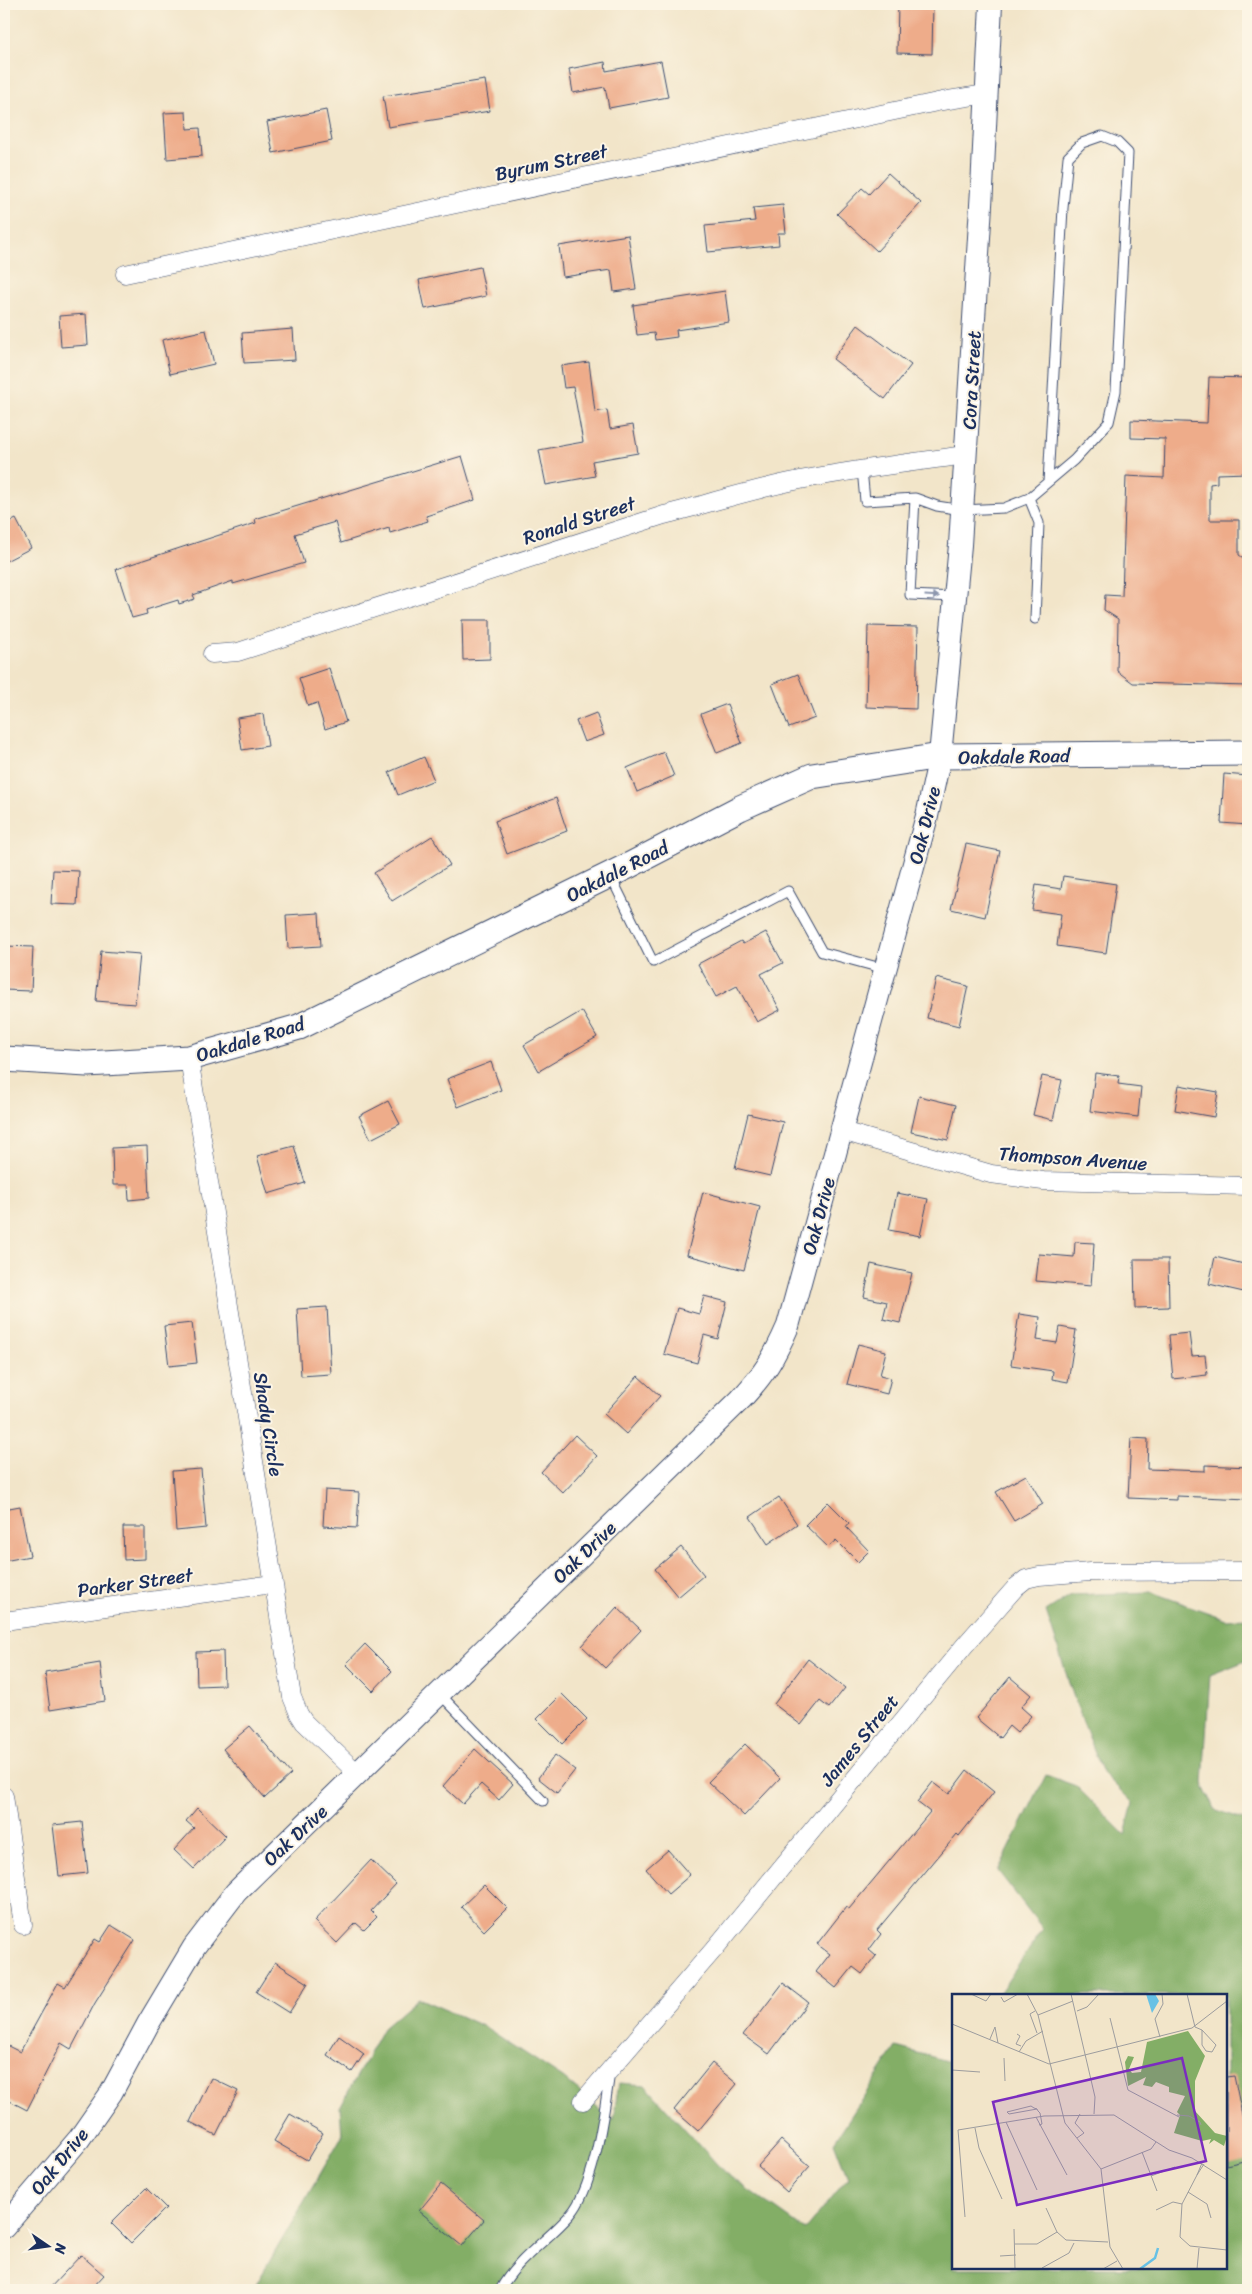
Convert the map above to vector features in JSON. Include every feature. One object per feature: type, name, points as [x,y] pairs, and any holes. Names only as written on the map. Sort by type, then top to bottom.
[{"type":"main road","name":"Oakdale Road","points":[[4,1059],[87,1064],[189,1058],[300,1027],[610,875],[740,808],[812,776],[940,756],[1248,753]]},
{"type":"street","name":"Cora Street","points":[[940,756],[966,455],[991,4]]},
{"type":"street","name":"Byrum Street","points":[[124,274],[932,103],[986,94]]},
{"type":"street","name":"Ronald Street","points":[[212,654],[238,652],[673,513],[790,482],[862,469],[966,455]]},
{"type":"street","name":"Oak Drive","points":[[4,2227],[79,2139],[111,2093],[148,2024],[194,1947],[236,1892],[759,1380],[774,1358],[788,1326],[842,1131],[927,816],[940,756]]},
{"type":"street","name":"Shady Circle","points":[[189,1058],[272,1584],[292,1697],[299,1714],[357,1774]]},
{"type":"street","name":"Thompson Avenue","points":[[842,1131],[946,1163],[1000,1176],[1043,1181],[1248,1186]]},
{"type":"street","name":"James Street","points":[[583,2101],[716,1947],[965,1645],[1016,1586],[1026,1579],[1039,1576],[1090,1572],[1248,1571]]},
{"type":"street","name":"Parker Street","points":[[4,1622],[272,1584]]},
{"type":"street","points":[[4,1796],[23,1925]]},
{"type":"lane","points":[[862,469],[865,501],[915,498],[937,506],[962,510],[1004,508],[1029,498],[1048,482],[1074,460],[1109,422],[1116,390],[1128,153],[1117,142],[1102,136],[1082,143],[1068,157],[1063,208],[1048,482]]},
{"type":"lane","points":[[915,498],[910,594],[955,597]]},
{"type":"lane","points":[[1029,498],[1039,522],[1035,619]]},
{"type":"lane","points":[[610,875],[653,962],[788,891],[822,952],[885,970]]},
{"type":"lane","points":[[439,1693],[543,1801]]},
{"type":"lane","points":[[500,2290],[509,2274],[571,2214],[588,2181],[601,2130],[611,2068]]},
{"type":"green space","points":[[1151,1592],[1226,1619],[1248,1618],[1248,1660],[1210,1675],[1203,1783],[1214,1809],[1248,1821],[1248,2290],[253,2290],[342,2136],[340,2107],[383,2028],[418,1998],[485,2027],[563,2078],[613,2120],[619,2083],[645,2085],[725,2173],[805,2230],[848,2178],[834,2142],[896,2047],[952,2061],[952,2269],[1227,2269],[1227,1994],[999,1994],[1043,1929],[998,1871],[1046,1775],[1076,1786],[1125,1835],[1133,1803],[1103,1773],[1075,1701],[1046,1611],[1071,1595]]},
{"type":"building","points":[[898,4],[933,4],[932,54],[897,53]]},
{"type":"building","points":[[661,61],[668,97],[609,108],[605,87],[573,93],[569,69],[605,62],[606,71]]},
{"type":"building","points":[[485,80],[490,111],[388,127],[383,96]]},
{"type":"building","points":[[326,110],[332,141],[273,153],[267,122]]},
{"type":"building","points":[[186,112],[187,129],[200,128],[202,156],[167,159],[164,113]]},
{"type":"building","points":[[888,173],[921,203],[877,251],[837,214],[862,188],[869,194]]},
{"type":"building","points":[[783,205],[786,233],[778,233],[779,245],[708,252],[705,226],[755,221],[753,208]]},
{"type":"building","points":[[628,235],[636,289],[614,292],[611,270],[563,277],[559,246]]},
{"type":"building","points":[[480,267],[486,296],[425,309],[419,280]]},
{"type":"building","points":[[725,291],[729,322],[676,330],[677,337],[655,340],[654,333],[637,335],[633,305]]},
{"type":"building","points":[[86,314],[88,345],[61,347],[59,316]]},
{"type":"building","points":[[858,325],[911,365],[885,399],[833,359]]},
{"type":"building","points":[[293,329],[295,360],[244,363],[242,333]]},
{"type":"building","points":[[206,330],[214,364],[170,374],[162,340]]},
{"type":"building","points":[[589,362],[595,412],[607,410],[610,429],[633,425],[638,453],[592,461],[595,476],[546,485],[539,450],[583,442],[573,387],[564,388],[561,366]]},
{"type":"building","points":[[1209,377],[1248,378],[1248,473],[1217,474],[1217,483],[1210,484],[1210,520],[1239,520],[1239,555],[1248,561],[1248,686],[1133,683],[1117,671],[1118,619],[1104,610],[1105,595],[1122,596],[1126,476],[1164,478],[1165,439],[1131,438],[1131,420],[1207,423]]},
{"type":"building","points":[[462,456],[475,500],[426,516],[428,521],[390,533],[389,528],[341,543],[335,522],[295,534],[304,563],[233,584],[233,581],[193,595],[195,599],[179,604],[178,600],[146,610],[147,614],[132,618],[116,569],[256,523],[255,519]]},
{"type":"building","points":[[16,519],[31,548],[4,562],[4,525]]},
{"type":"building","points":[[462,620],[490,620],[490,659],[463,660]]},
{"type":"building","points":[[868,626],[918,627],[916,709],[866,707]]},
{"type":"building","points":[[329,668],[346,722],[325,729],[317,703],[308,706],[299,678]]},
{"type":"building","points":[[798,674],[815,718],[789,728],[772,684]]},
{"type":"building","points":[[727,704],[742,743],[717,753],[701,714]]},
{"type":"building","points":[[596,713],[604,735],[584,742],[576,721]]},
{"type":"building","points":[[263,714],[268,746],[242,750],[237,718]]},
{"type":"building","points":[[664,752],[674,776],[637,792],[627,768]]},
{"type":"building","points":[[424,757],[434,780],[398,795],[389,772]]},
{"type":"building","points":[[1224,774],[1248,776],[1248,825],[1221,823]]},
{"type":"building","points":[[556,798],[567,831],[507,854],[495,821]]},
{"type":"building","points":[[432,836],[450,865],[392,901],[374,873]]},
{"type":"building","points":[[966,844],[1000,851],[985,917],[951,909]]},
{"type":"building","points":[[53,870],[79,871],[77,905],[51,904]]},
{"type":"building","points":[[1063,876],[1116,884],[1106,953],[1057,946],[1061,914],[1032,910],[1036,885],[1061,889]]},
{"type":"building","points":[[319,913],[321,946],[288,948],[286,915]]},
{"type":"building","points":[[766,932],[783,963],[761,974],[780,1010],[757,1022],[737,986],[716,997],[698,964],[741,941],[743,944]]},
{"type":"building","points":[[5,946],[33,947],[31,991],[4,990]]},
{"type":"building","points":[[101,951],[140,954],[135,1004],[96,1001]]},
{"type":"building","points":[[936,978],[968,986],[959,1026],[927,1018]]},
{"type":"building","points":[[582,1011],[597,1037],[539,1071],[524,1045]]},
{"type":"building","points":[[491,1062],[501,1090],[458,1107],[447,1079]]},
{"type":"building","points":[[1095,1073],[1119,1076],[1118,1084],[1141,1087],[1138,1117],[1090,1111]]},
{"type":"building","points":[[1042,1076],[1062,1080],[1053,1120],[1033,1115]]},
{"type":"building","points":[[1179,1085],[1218,1092],[1214,1117],[1175,1110]]},
{"type":"building","points":[[919,1096],[956,1105],[948,1140],[911,1132]]},
{"type":"building","points":[[388,1101],[400,1124],[371,1139],[359,1116]]},
{"type":"building","points":[[748,1114],[783,1122],[770,1176],[735,1168]]},
{"type":"building","points":[[147,1146],[149,1198],[129,1200],[128,1185],[113,1185],[112,1148]]},
{"type":"building","points":[[294,1146],[305,1183],[268,1194],[257,1156]]},
{"type":"building","points":[[703,1192],[760,1207],[744,1270],[687,1255]]},
{"type":"building","points":[[897,1193],[928,1199],[920,1236],[889,1230]]},
{"type":"building","points":[[1075,1242],[1094,1243],[1091,1286],[1036,1281],[1039,1254],[1074,1257]]},
{"type":"building","points":[[1215,1257],[1248,1265],[1248,1293],[1209,1284]]},
{"type":"building","points":[[1134,1259],[1168,1259],[1169,1307],[1135,1308]]},
{"type":"building","points":[[871,1264],[912,1273],[900,1323],[883,1319],[887,1302],[864,1297]]},
{"type":"building","points":[[704,1296],[727,1302],[718,1339],[704,1335],[697,1363],[664,1354],[677,1308],[699,1314]]},
{"type":"building","points":[[327,1307],[331,1374],[301,1376],[297,1309]]},
{"type":"building","points":[[1019,1314],[1040,1317],[1037,1340],[1057,1343],[1060,1327],[1076,1330],[1068,1382],[1052,1379],[1053,1371],[1011,1365]]},
{"type":"building","points":[[192,1323],[197,1363],[169,1366],[164,1326]]},
{"type":"building","points":[[1189,1333],[1192,1356],[1205,1355],[1207,1375],[1173,1379],[1169,1335]]},
{"type":"building","points":[[858,1344],[886,1351],[880,1375],[891,1378],[887,1394],[847,1384]]},
{"type":"building","points":[[638,1376],[660,1396],[626,1434],[604,1414]]},
{"type":"building","points":[[575,1435],[597,1456],[563,1493],[541,1472]]},
{"type":"building","points":[[1131,1438],[1148,1439],[1147,1469],[1205,1471],[1205,1465],[1248,1467],[1248,1499],[1177,1496],[1177,1500],[1128,1498]]},
{"type":"building","points":[[201,1469],[206,1528],[176,1531],[172,1471]]},
{"type":"building","points":[[1026,1475],[1043,1504],[1014,1521],[996,1492]]},
{"type":"building","points":[[325,1490],[359,1492],[357,1528],[323,1526]]},
{"type":"building","points":[[779,1497],[797,1524],[768,1544],[750,1517]]},
{"type":"building","points":[[828,1502],[849,1523],[846,1527],[869,1551],[858,1562],[836,1540],[828,1547],[805,1525]]},
{"type":"building","points":[[20,1506],[30,1556],[4,1561],[4,1509]]},
{"type":"building","points":[[123,1527],[145,1527],[145,1559],[124,1560]]},
{"type":"building","points":[[681,1547],[704,1575],[678,1597],[655,1569]]},
{"type":"building","points":[[617,1607],[641,1630],[605,1668],[582,1646]]},
{"type":"building","points":[[365,1644],[392,1671],[373,1691],[346,1664]]},
{"type":"building","points":[[223,1651],[224,1685],[197,1686],[196,1652]]},
{"type":"building","points":[[808,1659],[845,1688],[829,1708],[820,1701],[801,1725],[774,1704]]},
{"type":"building","points":[[100,1663],[105,1701],[50,1710],[45,1672]]},
{"type":"building","points":[[1010,1677],[1031,1695],[1021,1707],[1031,1716],[1017,1733],[1009,1726],[1000,1738],[976,1718]]},
{"type":"building","points":[[562,1694],[587,1719],[562,1744],[537,1719]]},
{"type":"building","points":[[250,1726],[291,1774],[265,1798],[223,1749]]},
{"type":"building","points":[[745,1744],[780,1778],[744,1816],[708,1782]]},
{"type":"building","points":[[475,1749],[513,1784],[499,1800],[481,1784],[463,1804],[443,1786]]},
{"type":"building","points":[[555,1755],[575,1770],[557,1793],[538,1778]]},
{"type":"building","points":[[967,1770],[994,1792],[959,1836],[957,1834],[877,1930],[881,1934],[869,1950],[876,1956],[862,1974],[853,1967],[836,1988],[816,1972],[830,1954],[817,1944],[846,1907],[849,1909],[930,1812],[917,1802],[933,1782],[949,1794]]},
{"type":"building","points":[[197,1808],[226,1836],[194,1869],[174,1850],[194,1828],[186,1821]]},
{"type":"building","points":[[82,1822],[88,1873],[59,1876],[53,1825]]},
{"type":"building","points":[[668,1850],[690,1875],[668,1894],[646,1869]]},
{"type":"building","points":[[371,1860],[396,1884],[371,1911],[377,1917],[364,1930],[356,1923],[337,1943],[314,1921]]},
{"type":"building","points":[[484,1885],[507,1908],[484,1931],[461,1907]]},
{"type":"building","points":[[111,1925],[135,1940],[95,2003],[71,2049],[61,2043],[27,2110],[4,2098],[4,2044],[20,2052],[58,1983],[65,1987],[95,1939],[100,1942]]},
{"type":"building","points":[[275,1962],[308,1983],[289,2013],[256,1992]]},
{"type":"building","points":[[783,1983],[808,2002],[769,2054],[743,2035]]},
{"type":"building","points":[[339,2036],[364,2054],[352,2072],[327,2055]]},
{"type":"building","points":[[712,2063],[737,2084],[698,2131],[674,2110]]},
{"type":"building","points":[[1234,2076],[1244,2124],[1248,2123],[1248,2160],[1227,2165],[1227,2077]]},
{"type":"building","points":[[211,2078],[238,2091],[216,2135],[190,2122]]},
{"type":"building","points":[[290,2114],[323,2133],[307,2160],[274,2141]]},
{"type":"building","points":[[781,2140],[810,2166],[787,2192],[758,2166]]},
{"type":"building","points":[[441,2184],[484,2220],[462,2246],[419,2211]]},
{"type":"building","points":[[146,2188],[166,2208],[131,2243],[111,2223]]},
{"type":"building","points":[[81,2255],[104,2275],[90,2290],[48,2290]]}]
